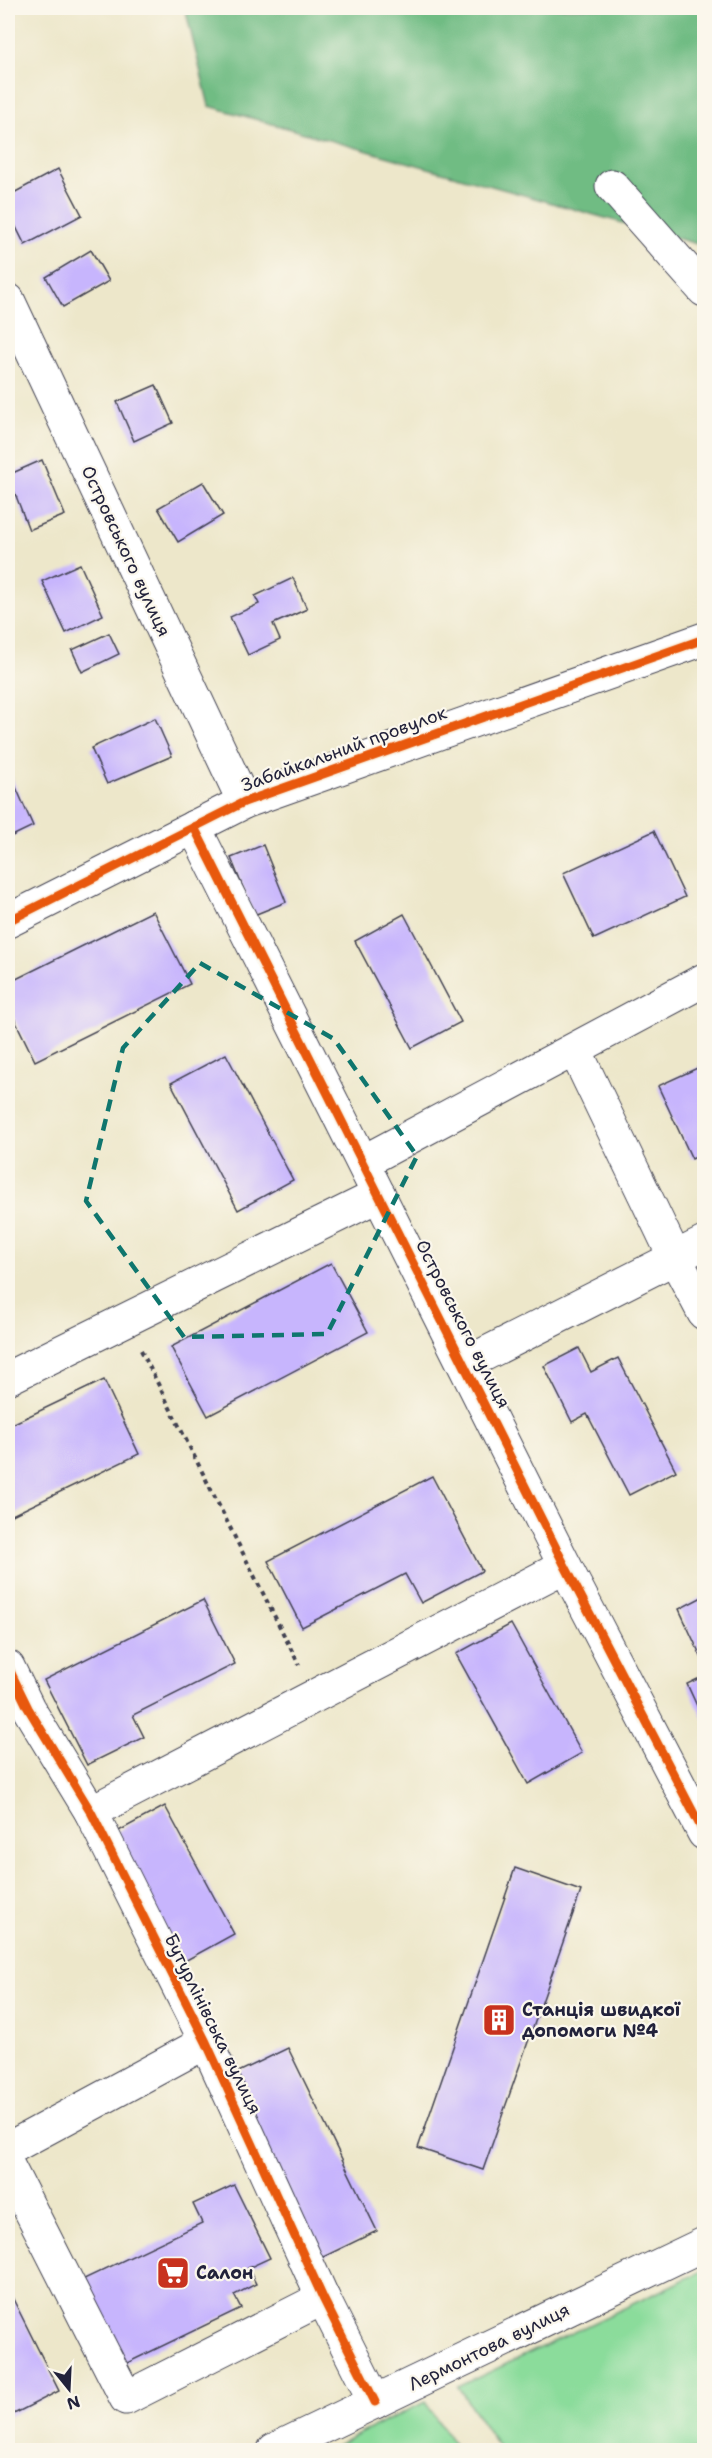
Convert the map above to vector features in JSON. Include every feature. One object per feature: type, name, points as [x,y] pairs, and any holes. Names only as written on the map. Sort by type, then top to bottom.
[{"type":"street","points":[[612,186],[705,290]]},
{"type":"street","name":"Островського вулиця","points":[[8,300],[244,802]]},
{"type":"street","name":"Забайкальний провулок","points":[[8,921],[244,802],[705,639]]},
{"type":"street","name":"Островського вулиця","points":[[194,827],[565,1566],[705,1833]]},
{"type":"street","points":[[363,1162],[705,980]]},
{"type":"street","points":[[575,1050],[675,1258],[705,1313]]},
{"type":"street","points":[[8,1378],[379,1195]]},
{"type":"street","points":[[465,1364],[705,1243]]},
{"type":"street","points":[[91,1812],[565,1566]]},
{"type":"street","name":"Бутурлінівська вулиця","points":[[8,1667],[18,1713],[91,1812],[206,2043],[323,2298],[375,2402]]},
{"type":"street","points":[[8,2149],[206,2043]]},
{"type":"street","points":[[8,2166],[126,2398],[323,2298]]},
{"type":"street","name":"Лермонтова вулиця","points":[[274,2451],[705,2244]]},
{"type":"path","points":[[126,1319],[314,1696]]},
{"type":"highlighted area","points":[[200,963],[334,1039],[417,1156],[327,1334],[184,1337],[86,1201],[123,1048]]},
{"type":"green space","points":[[185,8],[704,8],[704,246],[209,106]]},
{"type":"green space","points":[[704,2270],[704,2450],[501,2450],[458,2387]]},
{"type":"green space","points":[[425,2402],[458,2450],[327,2450]]},
{"type":"building","points":[[58,169],[82,215],[25,245],[8,211],[8,196]]},
{"type":"building","points":[[91,250],[109,281],[63,307],[46,277]]},
{"type":"building","points":[[156,385],[173,423],[134,441],[117,402]]},
{"type":"building","points":[[42,460],[65,515],[29,530],[8,475]]},
{"type":"building","points":[[203,482],[223,515],[178,542],[158,508]]},
{"type":"building","points":[[80,564],[103,615],[66,633],[42,581]]},
{"type":"building","points":[[293,578],[307,609],[273,624],[280,640],[248,655],[230,617],[259,604],[255,596]]},
{"type":"building","points":[[109,633],[119,654],[82,672],[72,650]]},
{"type":"building","points":[[155,718],[172,756],[107,784],[91,748]]},
{"type":"building","points":[[11,776],[33,826],[8,838],[8,778]]},
{"type":"building","points":[[654,831],[685,897],[594,939],[563,873]]},
{"type":"building","points":[[263,845],[286,902],[254,915],[231,858]]},
{"type":"building","points":[[153,911],[190,984],[35,1061],[8,1006],[8,983]]},
{"type":"building","points":[[404,914],[461,1022],[412,1048],[355,941]]},
{"type":"building","points":[[226,1054],[293,1180],[238,1210],[171,1083]]},
{"type":"building","points":[[704,1065],[704,1153],[692,1159],[658,1086]]},
{"type":"building","points":[[331,1263],[368,1332],[208,1416],[171,1347]]},
{"type":"building","points":[[579,1348],[591,1372],[618,1358],[676,1471],[629,1495],[587,1414],[572,1422],[544,1366]]},
{"type":"building","points":[[104,1380],[139,1454],[8,1517],[8,1426]]},
{"type":"building","points":[[432,1476],[482,1571],[421,1603],[405,1574],[302,1627],[268,1561]]},
{"type":"building","points":[[704,1596],[704,1663],[679,1609]]},
{"type":"building","points":[[203,1600],[235,1664],[133,1715],[144,1737],[87,1765],[44,1680]]},
{"type":"building","points":[[511,1624],[582,1753],[528,1784],[456,1654]]},
{"type":"building","points":[[704,1676],[704,1721],[687,1684]]},
{"type":"building","points":[[165,1806],[234,1934],[183,1962],[113,1834]]},
{"type":"building","name":"Станція швидкої допомоги №4","points":[[515,1868],[581,1891],[483,2170],[418,2148]]},
{"type":"building","points":[[288,2048],[377,2231],[319,2259],[230,2076]]},
{"type":"building","name":"Салон","points":[[234,2185],[270,2258],[248,2268],[256,2284],[234,2295],[241,2308],[125,2364],[84,2279],[202,2223],[193,2204]]},
{"type":"building","points":[[8,2289],[59,2391],[8,2417]]},
{"type":"cycle path","points":[[8,921],[244,802],[704,639]]},
{"type":"cycle path","points":[[194,827],[565,1566],[704,1833]]},
{"type":"cycle path","points":[[8,1667],[28,1708],[91,1812],[206,2042],[323,2298],[375,2402]]},
{"type":"place","name":"Станція швидкої допомоги №4","points":[[499,2020]]},
{"type":"place","name":"Салон","points":[[173,2273]]}]
